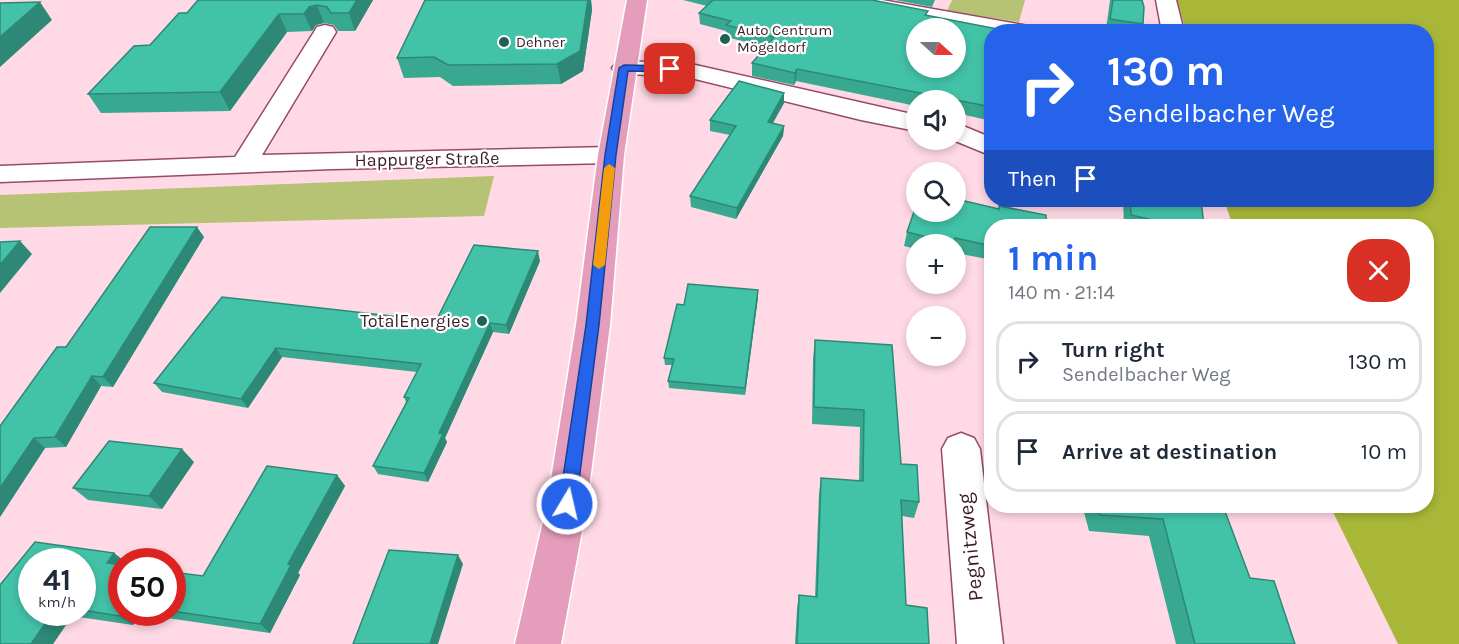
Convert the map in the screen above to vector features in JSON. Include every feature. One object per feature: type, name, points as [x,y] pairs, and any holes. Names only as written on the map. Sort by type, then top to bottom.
[{"type":"main road","points":[[538,644],[560,547],[578,434],[593,325],[611,155],[637,0]]},
{"type":"street","points":[[853,0],[984,26]]},
{"type":"street","points":[[1166,0],[1171,24]]},
{"type":"street","points":[[243,165],[325,32]]},
{"type":"street","points":[[624,68],[691,71],[906,121]]},
{"type":"street","points":[[966,136],[984,144]]},
{"type":"street","name":"Happurger Straße","points":[[0,174],[611,155]]},
{"type":"street","name":"Pegnitzweg","points":[[961,449],[980,644]]},
{"type":"green space","points":[[952,0],[1025,0],[1019,22],[947,11]]},
{"type":"green space","points":[[1177,0],[1459,0],[1459,644],[1398,644],[1333,513],[1434,513],[1434,219],[1231,219],[1226,207],[1434,207],[1434,24],[1184,24]]},
{"type":"green space","points":[[494,176],[484,216],[0,228],[0,195]]},
{"type":"building","points":[[198,0],[357,0],[349,13],[331,13],[327,7],[317,5],[309,7],[304,14],[279,14],[220,92],[88,94],[134,46],[150,45],[179,13],[187,13]]},
{"type":"building","name":"Dehner","points":[[425,0],[588,0],[580,51],[557,64],[448,65],[434,57],[397,58]]},
{"type":"building","points":[[713,0],[872,0],[928,11],[925,15],[941,18],[906,18],[906,78],[966,78],[966,23],[984,26],[984,105],[966,102],[966,90],[906,90],[797,69],[795,73],[752,63],[774,37],[726,25],[731,21],[699,13]]},
{"type":"building","points":[[1113,0],[1142,0],[1143,24],[1110,19]]},
{"type":"building","points":[[40,2],[0,37],[0,3]]},
{"type":"building","points":[[739,81],[784,93],[768,122],[784,126],[737,208],[690,196],[736,126],[710,120]]},
{"type":"building","points":[[966,201],[984,207],[999,209],[999,207],[1004,207],[1046,215],[1046,219],[984,219],[984,244],[966,240],[966,234],[907,232],[910,222],[966,222]]},
{"type":"building","points":[[1130,207],[1202,207],[1203,219],[1149,219],[1131,215]]},
{"type":"building","points":[[150,227],[197,227],[103,377],[92,376],[55,437],[34,438],[0,488],[0,426],[57,347],[66,347]]},
{"type":"building","points":[[20,241],[0,265],[0,242]]},
{"type":"building","points":[[474,245],[538,251],[506,325],[490,323],[439,433],[443,434],[424,473],[373,466],[409,398],[404,397],[421,364],[276,348],[241,399],[154,383],[222,297],[436,321]]},
{"type":"building","points":[[688,284],[758,290],[745,388],[668,381],[674,359],[664,358],[677,304],[684,305]]},
{"type":"building","points":[[815,340],[892,345],[901,464],[917,465],[919,502],[901,500],[906,605],[927,608],[929,644],[797,644],[799,595],[817,597],[821,478],[863,481],[864,410],[814,407]]},
{"type":"building","points":[[109,441],[182,449],[149,496],[73,488]]},
{"type":"building","points":[[267,466],[337,475],[288,564],[291,565],[260,624],[186,613],[186,574],[203,576]]},
{"type":"building","points":[[1100,513],[1226,513],[1250,578],[1274,581],[1295,644],[1195,644],[1163,519],[1100,515]]},
{"type":"building","points":[[35,542],[78,548],[30,548]]},
{"type":"building","points":[[96,550],[108,552],[108,614],[96,612]]},
{"type":"building","points":[[389,550],[458,555],[430,644],[353,644]]},
{"type":"building","points":[[18,563],[18,626],[43,626],[31,644],[0,644],[0,585]]},
{"type":"slow traffic","points":[[599,265],[609,168]]},
{"type":"place","name":"Auto Centrum Mögeldorf","points":[[725,39]]},
{"type":"place","name":"Dehner","points":[[504,42]]},
{"type":"place","name":"TotalEnergies","points":[[482,321]]},
{"type":"route","points":[[567,504],[593,325],[611,155],[624,68],[670,69]]}]
